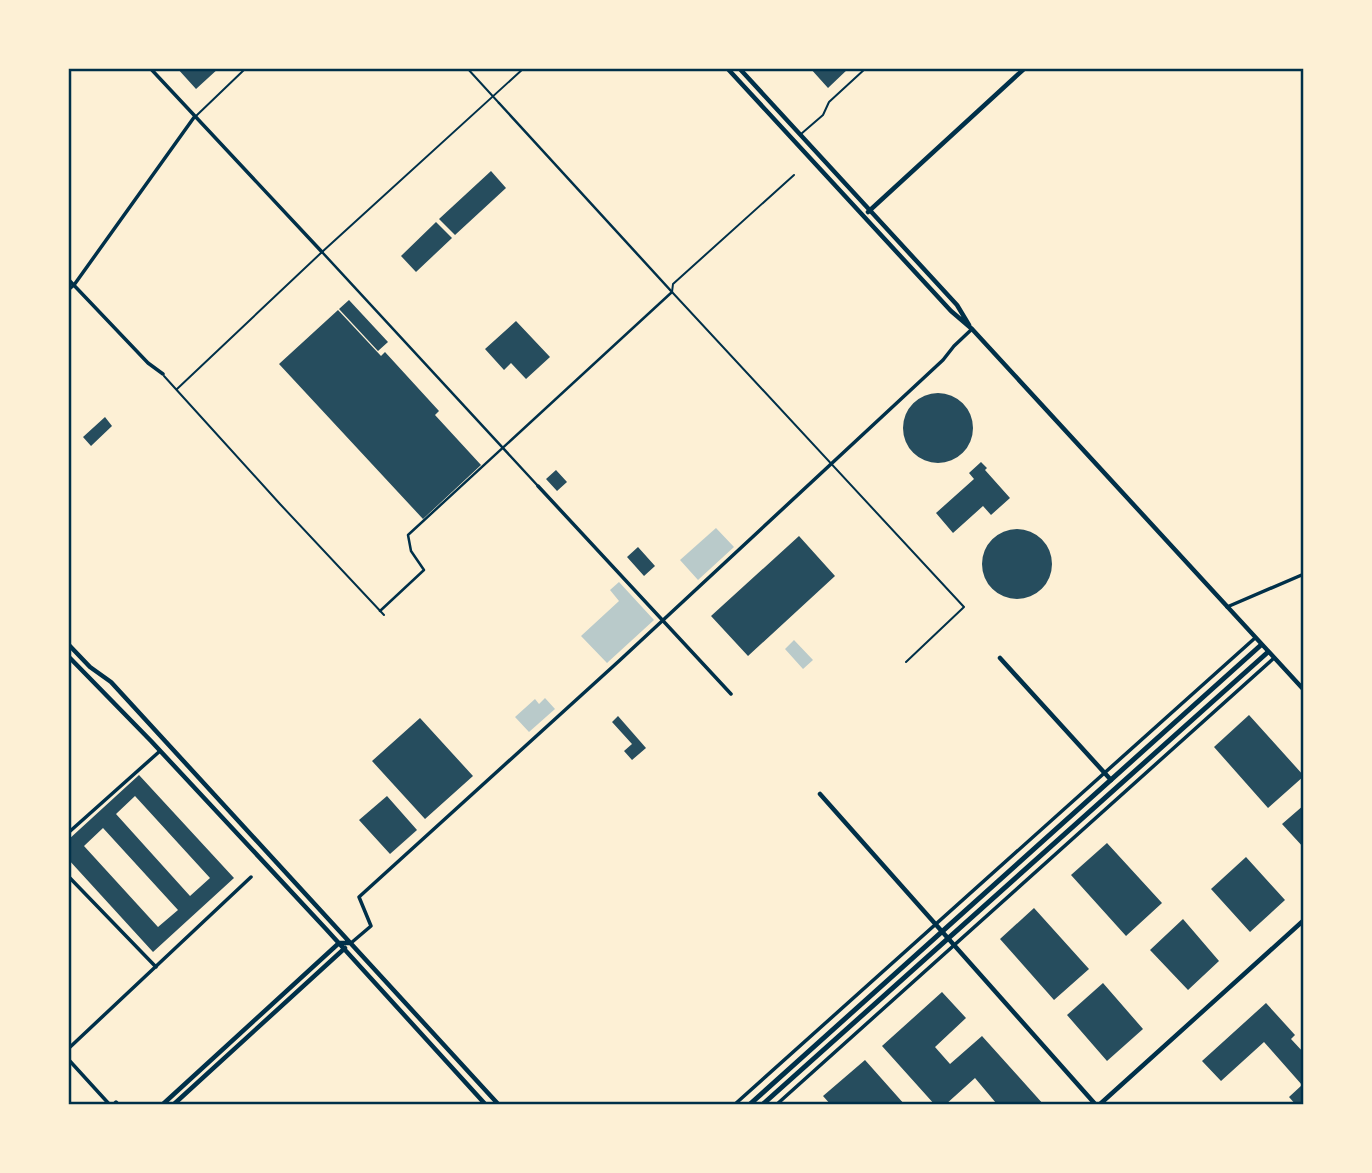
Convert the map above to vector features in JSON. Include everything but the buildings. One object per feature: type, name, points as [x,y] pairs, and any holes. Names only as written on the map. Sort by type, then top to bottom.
[{"type":"main road","points":[[749,1105],[1261,645]]},
{"type":"main road","points":[[762,1105],[1268,652]]},
{"type":"street","points":[[150,68],[731,694]]},
{"type":"street","points":[[727,68],[951,311],[972,329],[1304,690]]},
{"type":"street","points":[[738,68],[957,305],[972,329]]},
{"type":"street","points":[[863,216],[1025,68]]},
{"type":"street","points":[[380,611],[424,570],[411,551],[408,535],[672,292],[499,103]]},
{"type":"street","points":[[68,290],[195,116]]},
{"type":"street","points":[[68,279],[148,363],[163,374]]},
{"type":"street","points":[[173,1105],[371,926],[359,897],[663,620],[943,360],[972,329]]},
{"type":"street","points":[[1227,607],[1304,574]]},
{"type":"street","points":[[734,1105],[1255,638]]},
{"type":"street","points":[[68,644],[90,667],[111,682],[499,1105]]},
{"type":"street","points":[[68,656],[339,943],[486,1105]]},
{"type":"street","points":[[1000,658],[1111,780]]},
{"type":"street","points":[[776,1105],[1274,658]]},
{"type":"street","points":[[68,833],[160,751]]},
{"type":"street","points":[[820,794],[1098,1105],[1304,920]]},
{"type":"street","points":[[68,876],[156,967]]},
{"type":"street","points":[[68,1049],[251,877]]},
{"type":"street","points":[[162,1105],[339,943],[351,943]]},
{"type":"street","points":[[68,1059],[112,1105],[116,1102],[119,1105]]},
{"type":"lane","points":[[195,116],[246,68]]},
{"type":"lane","points":[[467,68],[499,103]]},
{"type":"lane","points":[[177,389],[322,252],[524,68]]},
{"type":"lane","points":[[800,135],[823,115],[829,102],[866,68]]},
{"type":"lane","points":[[794,175],[674,284],[672,292],[964,607],[906,662]]},
{"type":"lane","points":[[163,374],[384,615]]},
{"type":"shaded area","points":[[716,528],[734,547],[698,580],[680,560]]},
{"type":"shaded area","points":[[619,582],[654,620],[607,663],[581,636],[619,601],[610,590]]},
{"type":"shaded area","points":[[794,640],[813,660],[803,669],[785,649]]},
{"type":"shaded area","points":[[545,698],[555,709],[529,732],[515,717],[535,699],[539,704]]}]
